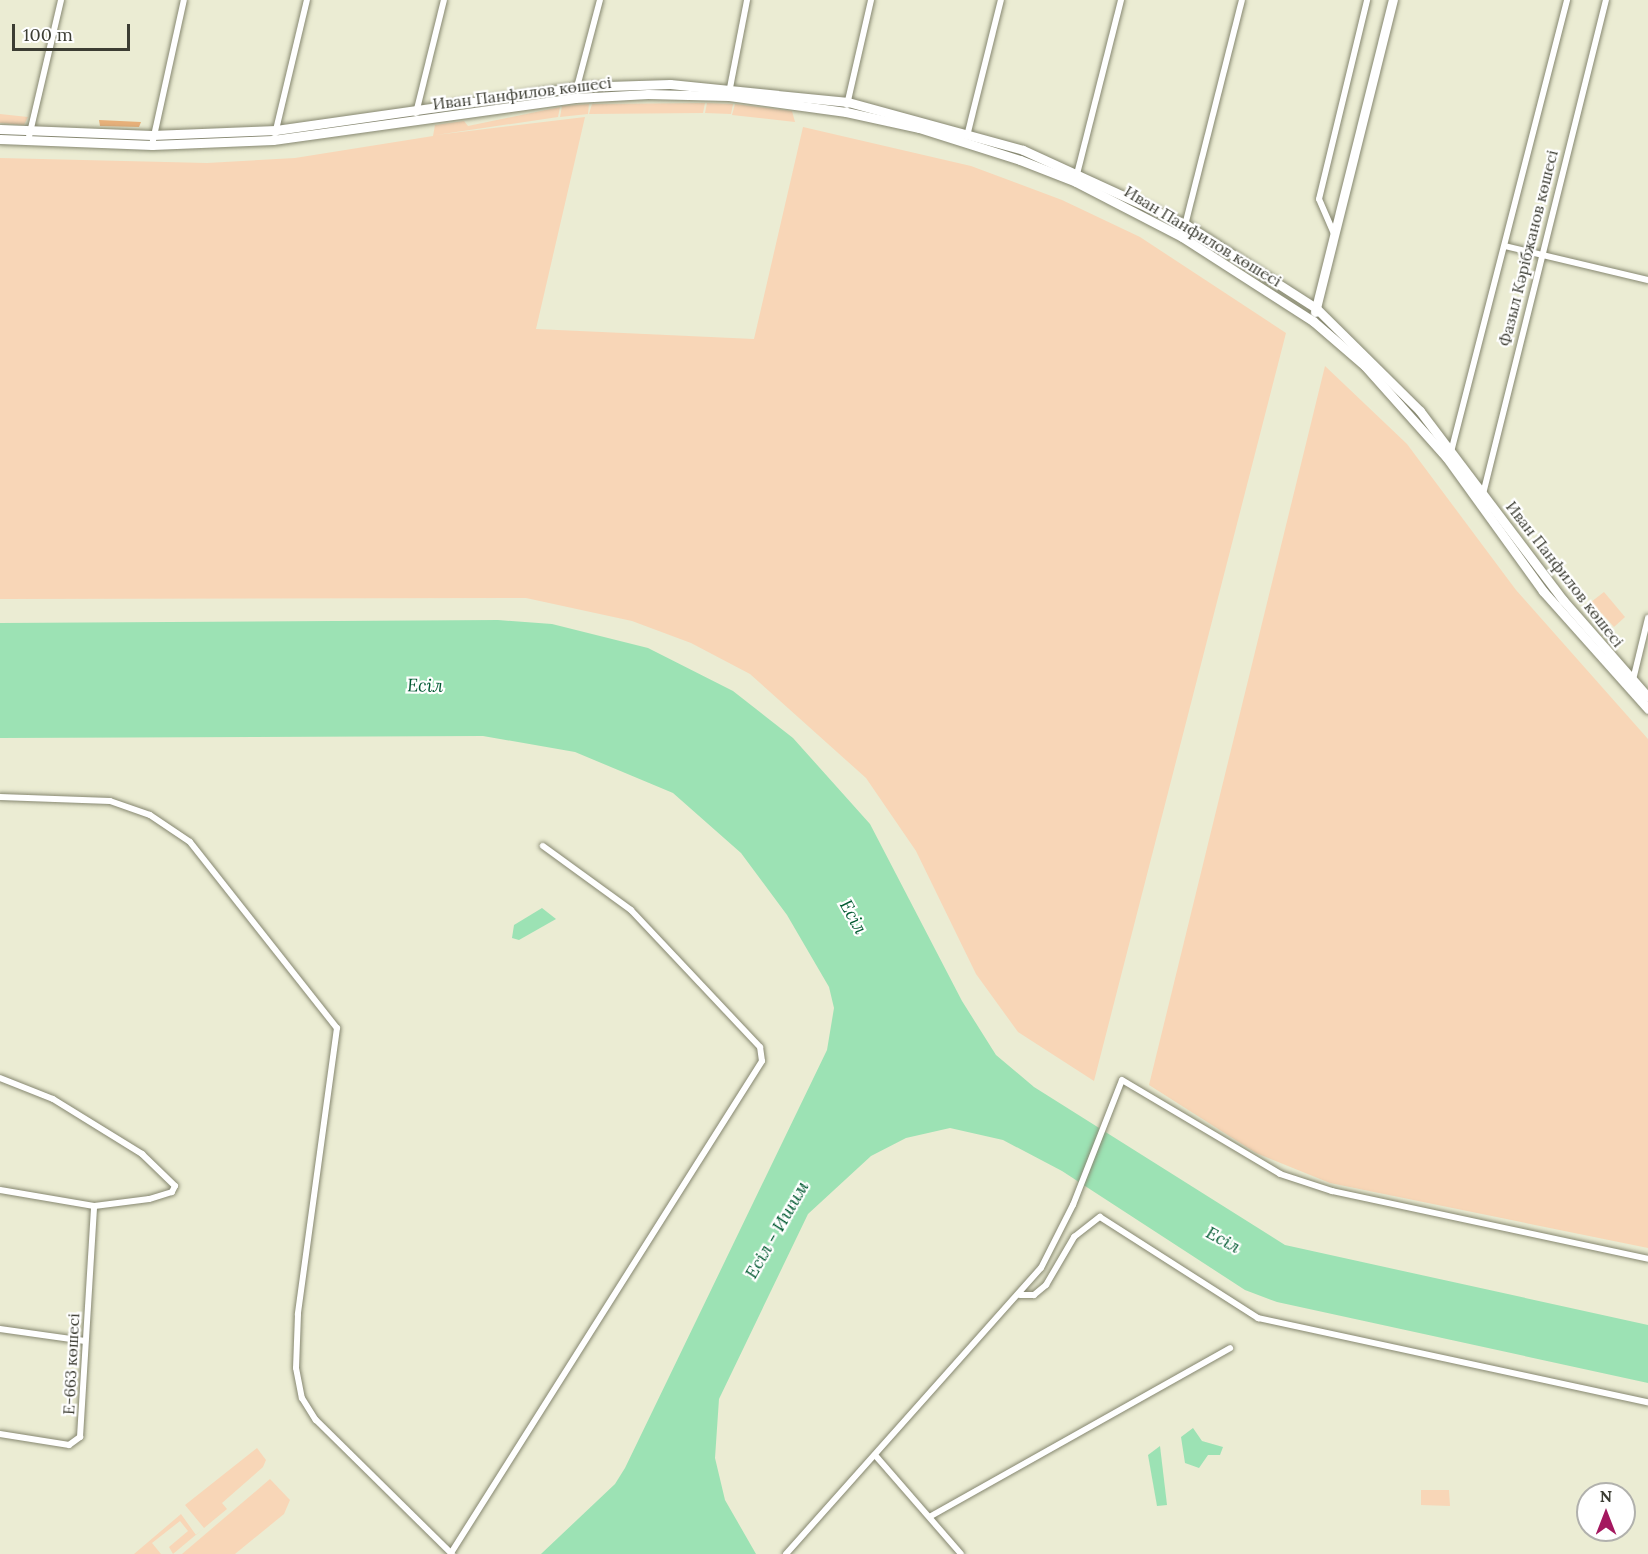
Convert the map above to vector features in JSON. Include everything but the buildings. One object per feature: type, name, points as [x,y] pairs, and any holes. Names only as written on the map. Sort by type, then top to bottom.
[{"type":"street","points":[[28,141],[61,0]]},
{"type":"street","points":[[152,146],[152,135],[184,0]]},
{"type":"street","points":[[273,140],[307,0]]},
{"type":"street","points":[[415,116],[444,0]]},
{"type":"street","points":[[577,87],[600,0]]},
{"type":"street","points":[[729,91],[747,0]]},
{"type":"street","points":[[847,107],[872,0]]},
{"type":"street","points":[[967,137],[1001,0]]},
{"type":"street","points":[[1075,182],[1121,0]]},
{"type":"street","points":[[1182,237],[1242,0]]},
{"type":"street","points":[[1335,236],[1319,199],[1367,0]]},
{"type":"street","points":[[1313,321],[1393,0]]},
{"type":"street","points":[[1450,454],[1567,0]]},
{"type":"street","name":"Фазыл Кәрібжанов көшесі","points":[[1481,498],[1539,254],[1606,0]]},
{"type":"street","name":"Иван Панфилов көшесі","points":[[0,139],[152,146],[273,140],[577,87],[729,91],[847,107],[967,137],[1077,171],[1185,224],[1316,308],[1373,360],[1450,454],[1543,591],[1629,684],[1648,709]]},
{"type":"street","name":"Иван Панфилов көшесі","points":[[0,129],[152,135],[276,130],[575,98],[729,91]]},
{"type":"street","name":"Иван Панфилов көшесі","points":[[967,137],[1075,182],[1182,237],[1313,321],[1365,366],[1450,454]]},
{"type":"street","points":[[1505,246],[1648,280]]},
{"type":"street","points":[[1629,684],[1648,618]]},
{"type":"street","name":"Иван Панфилов көшесі","points":[[1629,684],[1648,696]]},
{"type":"street","points":[[0,796],[110,801],[150,815],[190,842],[337,1028],[298,1314],[296,1368],[302,1398],[316,1420],[452,1554],[762,1060],[760,1047],[631,910],[543,846]]},
{"type":"street","points":[[0,1078],[53,1099],[142,1154],[175,1186],[172,1192],[149,1199],[94,1206],[0,1190]]},
{"type":"street","points":[[786,1554],[1020,1295],[1041,1268],[1073,1205],[1122,1080],[1236,1152],[1332,1191],[1648,1259]]},
{"type":"street","name":"Е-663 көшесі","points":[[0,1434],[76,1445],[94,1206]]},
{"type":"street","points":[[1020,1295],[1034,1295],[1046,1285],[1074,1237],[1100,1217],[1258,1318],[1648,1402]]},
{"type":"street","points":[[0,1329],[85,1341]]},
{"type":"street","points":[[932,1516],[1230,1348]]},
{"type":"street","points":[[875,1455],[932,1516],[961,1554]]},
{"type":"shaded area","points":[[705,103],[703,113],[589,114],[592,104]]},
{"type":"shaded area","points":[[707,103],[733,104],[731,114],[705,113]]},
{"type":"shaded area","points":[[589,104],[588,114],[560,117],[562,106]]},
{"type":"shaded area","points":[[735,104],[792,111],[795,122],[732,115]]},
{"type":"shaded area","points":[[560,107],[558,117],[436,135],[585,117],[536,329],[754,339],[803,127],[971,166],[1062,200],[1140,237],[1286,333],[1094,1081],[1018,1032],[976,974],[916,851],[866,778],[750,674],[691,643],[632,621],[526,598],[0,599],[0,158],[207,163],[295,158],[433,136],[435,125],[464,121],[468,126]]},
{"type":"shaded area","points":[[0,114],[28,117],[24,125],[0,123]]},
{"type":"shaded area","points":[[99,120],[141,122],[139,127],[100,126]]},
{"type":"shaded area","points":[[1325,366],[1407,444],[1516,590],[1648,739],[1648,1248],[1330,1183],[1256,1153],[1149,1085]]},
{"type":"shaded area","points":[[1604,592],[1625,617],[1614,627],[1591,602]]},
{"type":"shaded area","points":[[257,1448],[266,1460],[263,1467],[222,1503],[227,1509],[203,1529],[185,1505]]},
{"type":"shaded area","points":[[270,1479],[290,1500],[284,1514],[235,1554],[182,1554]]},
{"type":"shaded area","points":[[1421,1490],[1449,1490],[1450,1506],[1421,1505]]},
{"type":"shaded area","points":[[181,1514],[196,1535],[173,1554],[169,1547],[188,1531],[180,1521],[152,1543],[161,1554],[134,1554]]},
{"type":"water","points":[[498,620],[552,624],[648,648],[733,691],[793,738],[870,824],[962,1001],[996,1055],[1034,1087],[1285,1245],[1648,1325],[1648,1383],[1277,1302],[1245,1290],[1062,1171],[1003,1140],[950,1128],[906,1138],[871,1156],[808,1214],[719,1399],[715,1458],[725,1500],[756,1554],[541,1554],[615,1484],[625,1468],[827,1050],[834,1008],[829,987],[787,915],[741,853],[673,793],[575,752],[483,736],[0,738],[0,623]]},
{"type":"water","points":[[542,908],[556,919],[519,940],[512,938],[514,925]]},
{"type":"water","points":[[1193,1428],[1202,1441],[1223,1447],[1220,1455],[1208,1455],[1199,1468],[1185,1463],[1181,1437]]},
{"type":"water","points":[[1160,1446],[1167,1505],[1157,1506],[1148,1455]]},
{"type":"water label","name":"Есіл","points":[[425,686]]},
{"type":"water label","name":"Есіл","points":[[853,917]]},
{"type":"water label","name":"Есіл - Ишим","points":[[777,1230]]},
{"type":"water label","name":"Есіл","points":[[1223,1240]]}]
